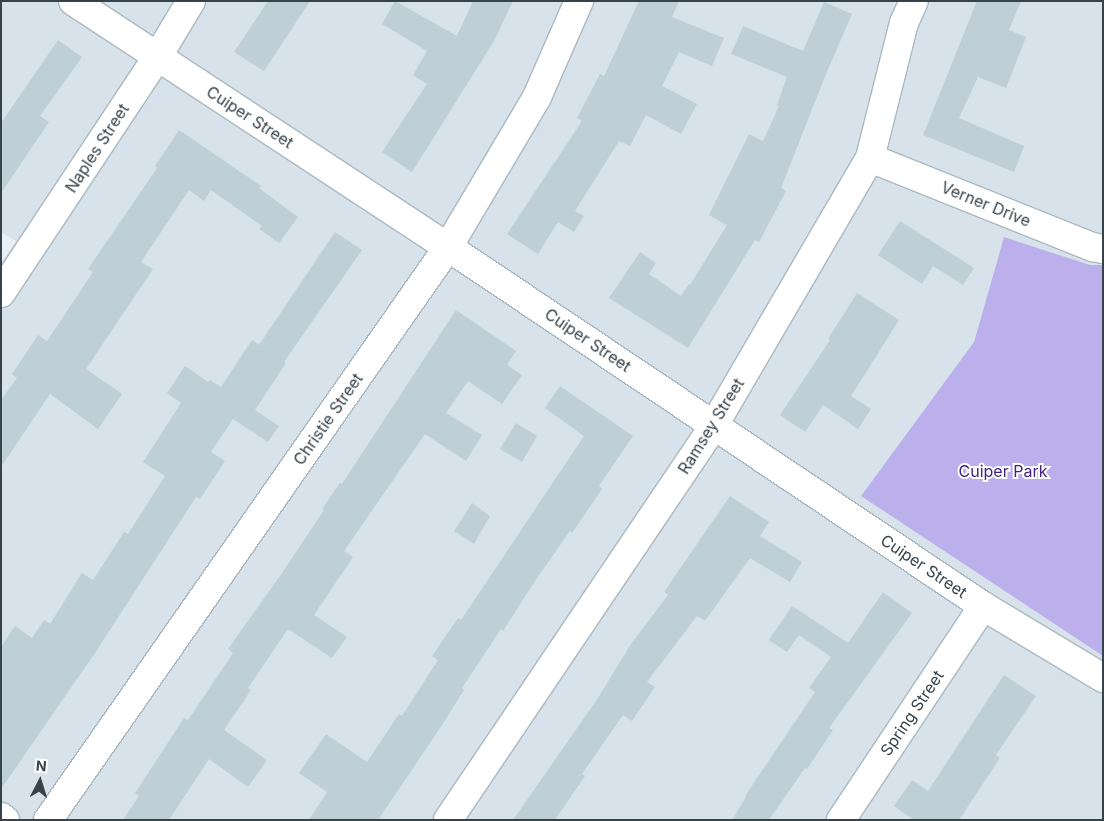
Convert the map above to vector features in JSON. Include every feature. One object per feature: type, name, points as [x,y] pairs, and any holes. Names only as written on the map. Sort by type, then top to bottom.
[{"type":"street","name":"Cuiper Street","points":[[73,1],[448,247],[983,606],[1103,678]]},
{"type":"street","name":"Naples Street","points":[[1,293],[158,56],[191,1]]},
{"type":"street","name":"Christie Street","points":[[48,820],[448,247],[537,97],[579,1]]},
{"type":"street","name":"Ramsey Street","points":[[448,820],[714,425],[870,158],[904,23],[914,1]]},
{"type":"street","name":"Verner Drive","points":[[870,158],[1094,247],[1103,248]]},
{"type":"street","name":"Spring Street","points":[[841,820],[983,606]]},
{"type":"street","points":[[1,817],[5,820]]},
{"type":"shaded area","points":[[1,1],[1103,1],[1103,265],[1090,265],[1004,237],[974,342],[861,496],[1103,656],[1103,820],[1,820],[1,263],[16,241],[1,232]]},
{"type":"green space","name":"Cuiper Park","points":[[1004,237],[1090,265],[1103,265],[1103,656],[861,496],[974,342]]},
{"type":"building","points":[[268,1],[310,1],[264,71],[234,52]]},
{"type":"building","points":[[395,1],[457,36],[473,1],[513,1],[494,41],[412,172],[382,152],[427,84],[413,75],[427,51],[382,24]]},
{"type":"building","points":[[639,1],[679,1],[672,17],[724,38],[712,66],[679,52],[662,86],[697,104],[681,134],[646,115],[630,146],[619,141],[575,211],[584,216],[574,232],[558,222],[538,254],[507,234],[582,121],[577,118],[600,74],[604,76]]},
{"type":"building","points":[[977,1],[1021,1],[1009,30],[1026,37],[1006,88],[978,77],[959,118],[1024,146],[1014,172],[923,135]]},
{"type":"building","points":[[824,2],[852,14],[781,188],[786,191],[759,242],[755,240],[688,348],[609,298],[640,252],[656,263],[649,274],[681,296],[690,285],[727,225],[709,215],[749,134],[763,141],[779,106],[777,105],[787,77],[731,54],[743,26],[803,51]]},
{"type":"building","points":[[58,40],[82,57],[40,116],[49,122],[1,193],[1,123]]},
{"type":"building","points":[[179,130],[261,186],[259,188],[298,217],[279,243],[259,229],[262,226],[211,190],[204,201],[189,190],[141,262],[153,269],[86,369],[122,394],[98,429],[50,394],[1,467],[1,400],[17,378],[12,374],[38,335],[47,341],[93,272],[88,269],[157,168],[155,166]]},
{"type":"building","points":[[900,221],[974,268],[963,285],[933,266],[922,284],[878,255]]},
{"type":"building","points":[[335,232],[362,250],[284,362],[286,363],[255,410],[279,426],[268,442],[233,419],[211,452],[225,461],[200,499],[196,497],[95,653],[1,789],[1,647],[15,626],[32,638],[44,620],[50,624],[82,573],[93,580],[124,532],[128,534],[165,476],[143,462],[181,403],[167,393],[185,366],[208,382],[210,380],[221,387],[252,340],[259,345]]},
{"type":"building","points":[[857,293],[899,320],[851,396],[871,409],[858,429],[823,405],[805,432],[780,415],[830,340],[828,339]]},
{"type":"building","points":[[456,310],[516,351],[507,365],[522,375],[502,404],[468,381],[446,413],[482,435],[466,461],[425,434],[344,551],[353,557],[314,615],[347,637],[332,658],[288,629],[248,688],[251,690],[224,730],[267,760],[248,787],[209,759],[169,820],[123,820],[139,796],[135,793],[184,718],[188,720],[233,653],[228,649],[282,573],[324,510],[322,509],[340,483],[342,484]]},
{"type":"building","points":[[560,386],[633,436],[599,486],[602,489],[572,533],[570,531],[533,584],[503,631],[501,629],[462,688],[464,690],[440,728],[378,820],[309,820],[327,792],[299,773],[326,734],[367,762],[399,714],[402,716],[438,660],[432,656],[458,618],[461,620],[584,436],[545,408]]},
{"type":"building","points":[[516,423],[537,436],[522,462],[500,449]]},
{"type":"building","points":[[730,496],[769,522],[760,536],[802,562],[790,582],[750,558],[705,621],[697,616],[647,682],[655,687],[632,721],[623,715],[582,774],[585,776],[555,820],[513,820],[598,698],[631,644],[668,595],[664,592]]},
{"type":"building","points":[[472,503],[490,516],[474,544],[454,531]]},
{"type":"building","points":[[883,592],[912,613],[829,728],[833,730],[769,820],[732,820],[745,796],[815,692],[809,688],[831,657],[799,635],[787,652],[769,640],[792,606],[848,643]]},
{"type":"building","points":[[1004,675],[1036,696],[996,755],[1000,758],[959,820],[914,820],[894,806],[912,780],[928,791]]}]
